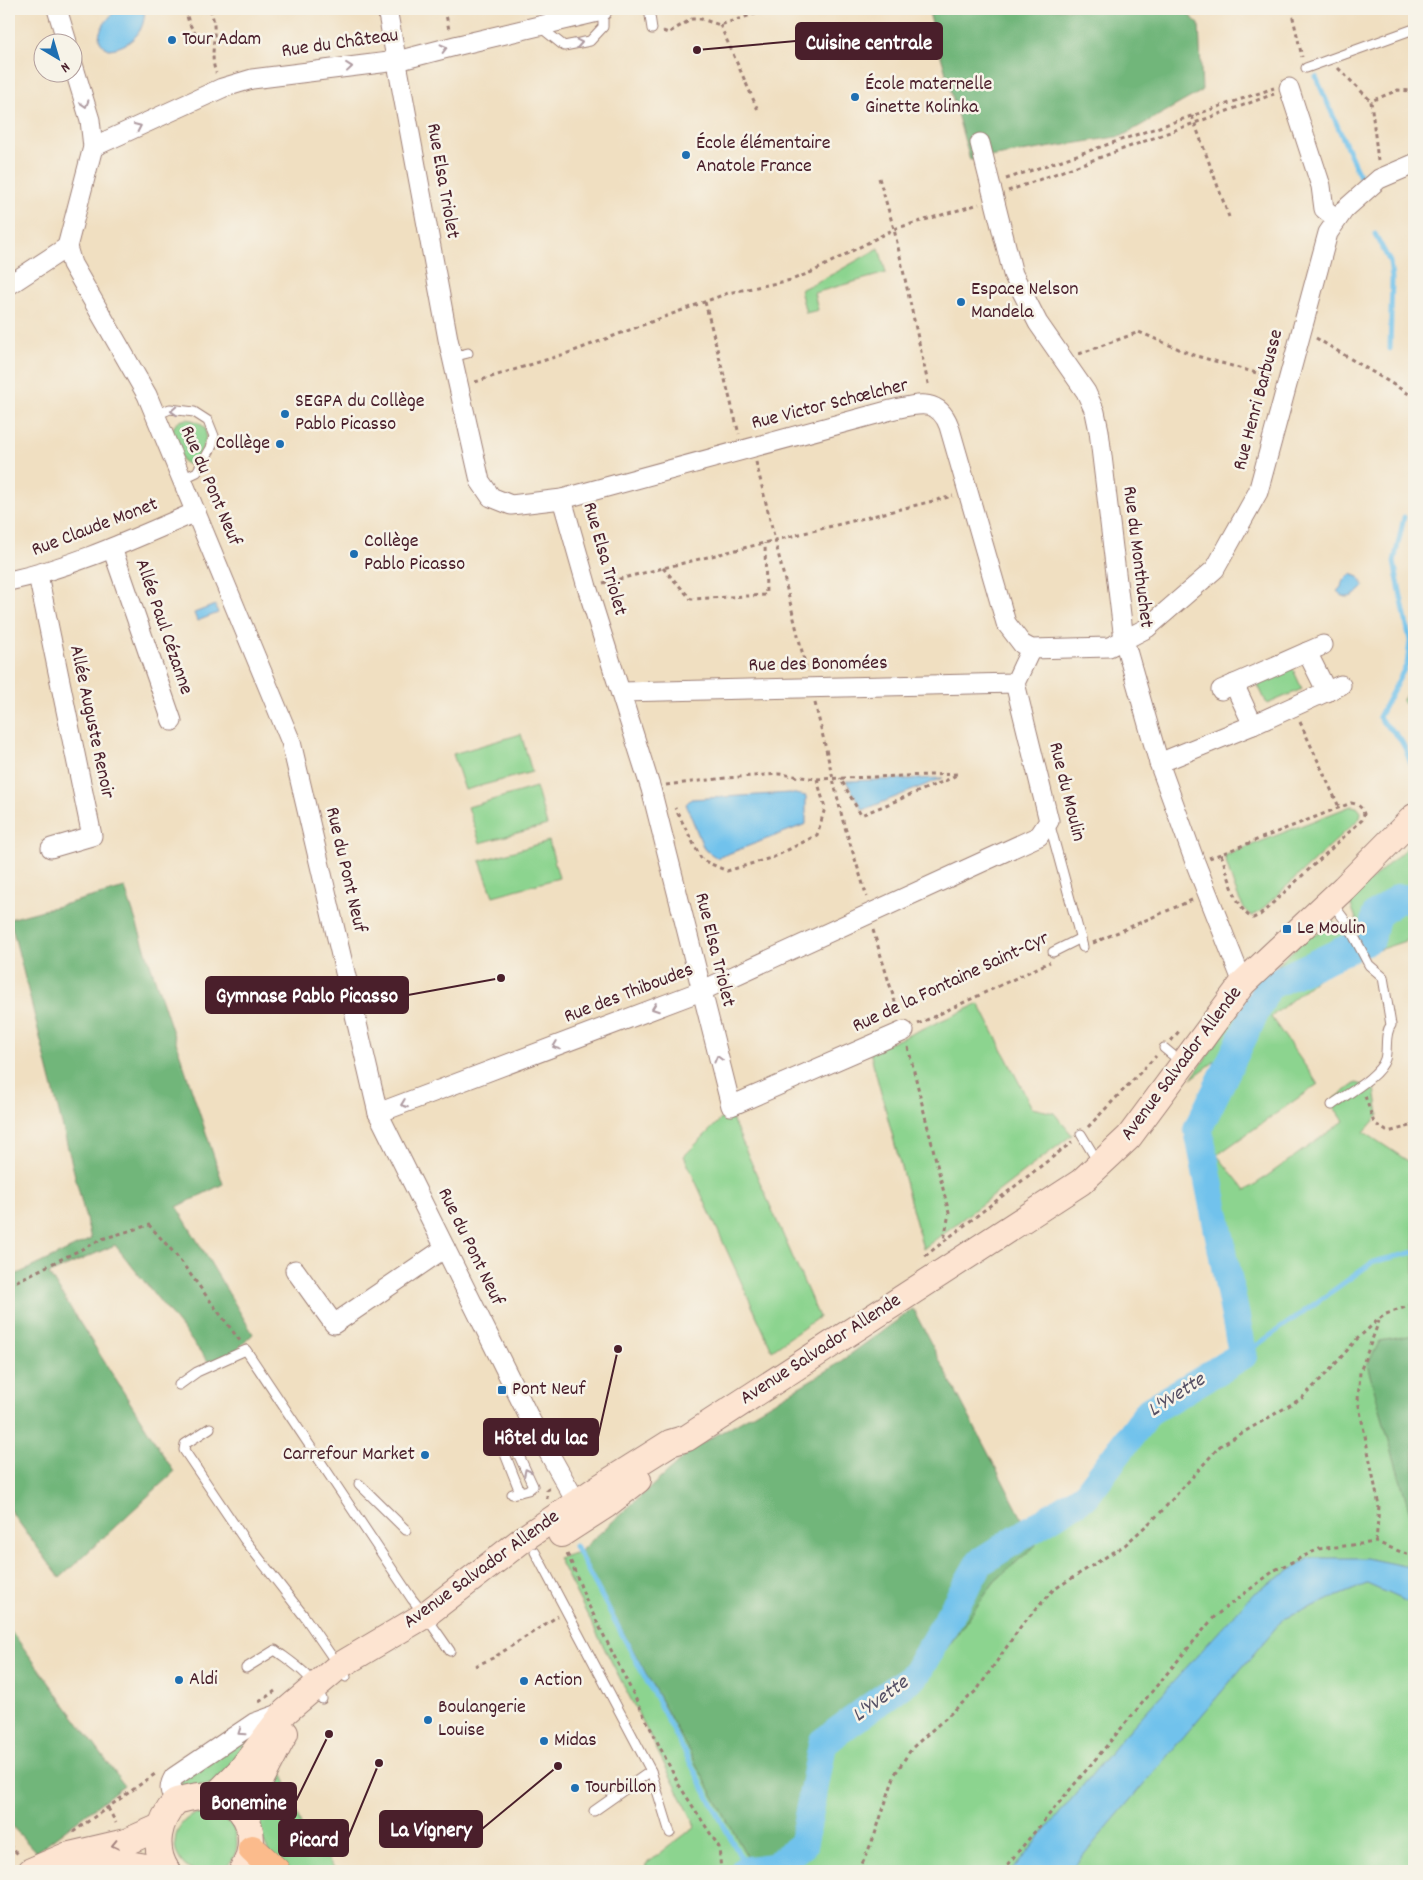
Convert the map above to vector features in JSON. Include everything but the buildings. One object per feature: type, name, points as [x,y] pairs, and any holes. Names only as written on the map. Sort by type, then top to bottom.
[{"type":"highway","points":[[247,1860],[276,1871]]},
{"type":"main road","name":"Avenue Salvador Allende","points":[[285,1712],[320,1692],[343,1672],[429,1620],[526,1537],[581,1511],[670,1443],[686,1438],[1081,1182],[1129,1137],[1174,1056],[1243,983],[1330,901],[1414,817]]},
{"type":"main road","points":[[429,1620],[535,1552],[581,1511]]},
{"type":"main road","points":[[243,1814],[286,1730],[320,1692]]},
{"type":"main road","points":[[215,1796],[240,1771],[285,1712]]},
{"type":"main road","points":[[167,1871],[158,1849],[160,1827],[176,1801],[203,1795],[215,1796],[226,1800],[236,1806],[243,1814],[251,1831],[247,1860]]},
{"type":"main road","points":[[31,1871],[66,1856],[126,1842],[160,1827]]},
{"type":"main road","points":[[64,1871],[128,1864],[167,1871]]},
{"type":"street","points":[[57,9],[64,32]]},
{"type":"street","name":"Rue Elsa Triolet","points":[[387,9],[460,355],[459,387],[480,481],[491,497],[511,505],[562,499],[587,587],[621,692],[658,787],[701,991],[731,1106]]},
{"type":"street","name":"Rue du Château","points":[[93,147],[222,88],[252,79],[397,62],[605,9]]},
{"type":"street","points":[[9,285],[67,247],[93,147],[90,120],[78,82]]},
{"type":"street","points":[[1282,88],[1321,186],[1324,209],[1337,219]]},
{"type":"street","name":"Rue du Monthuchet","points":[[980,143],[986,196],[1013,274],[1038,323],[1086,392],[1095,412],[1099,431],[1124,640],[1159,763],[1194,862],[1243,983]]},
{"type":"street","name":"Rue Henri Barbusse","points":[[1124,640],[1147,628],[1215,569],[1258,492],[1286,382],[1328,233],[1344,210],[1380,179],[1414,164]]},
{"type":"street","name":"Rue du Pont Neuf","points":[[67,247],[72,264],[139,380],[156,415],[291,742],[378,1113],[536,1430],[581,1511]]},
{"type":"street","name":"Rue Victor Schœlcher","points":[[562,499],[891,410],[917,404],[933,406],[944,414],[969,492],[1006,623],[1022,644],[1031,648]]},
{"type":"street","name":"Rue Claude Monet","points":[[9,581],[38,575],[112,548],[196,512]]},
{"type":"street","name":"Allée Paul Cézanne","points":[[112,548],[172,721]]},
{"type":"street","name":"Allée Auguste Renoir","points":[[38,575],[92,836],[51,848]]},
{"type":"street","points":[[1016,683],[1031,648],[1109,647],[1124,640]]},
{"type":"street","points":[[1159,763],[1253,725],[1334,689],[1315,649],[1228,687],[1253,725]]},
{"type":"street","name":"Rue des Bonomées","points":[[621,692],[1016,683]]},
{"type":"street","name":"Rue du Moulin","points":[[1016,683],[1049,821]]},
{"type":"street","name":"Rue des Thiboudes","points":[[378,1113],[701,991],[1039,836],[1049,821]]},
{"type":"street","name":"Rue de la Fontaine Saint-Cyr","points":[[731,1106],[904,1031]]},
{"type":"street","points":[[295,1270],[334,1324],[445,1248]]},
{"type":"street","name":"Avenue Salvador Allende","points":[[176,1801],[170,1792],[170,1784],[174,1777],[254,1723],[285,1712]]},
{"type":"lane","points":[[539,26],[564,46],[590,41],[603,27],[605,9]]},
{"type":"lane","points":[[649,9],[651,27]]},
{"type":"lane","points":[[1306,68],[1414,28]]},
{"type":"lane","points":[[156,415],[170,409],[194,412],[208,420],[214,436],[211,448],[197,472],[182,479]]},
{"type":"lane","name":"Rue du Moulin","points":[[1049,821],[1082,943]]},
{"type":"lane","points":[[1330,901],[1347,923],[1369,965],[1383,977],[1391,1025],[1388,1029],[1385,1060],[1379,1071],[1332,1105]]},
{"type":"lane","points":[[1053,952],[1082,943]]},
{"type":"lane","points":[[1081,1134],[1100,1165]]},
{"type":"lane","points":[[180,1385],[198,1372],[246,1350],[412,1599],[450,1651]]},
{"type":"lane","points":[[210,1428],[185,1444],[184,1450],[244,1539],[309,1623],[343,1672]]},
{"type":"lane","points":[[508,1442],[516,1449],[534,1486],[528,1490],[516,1493],[504,1454],[508,1442]]},
{"type":"lane","points":[[359,1484],[406,1530]]},
{"type":"lane","points":[[535,1552],[651,1771],[670,1834]]},
{"type":"lane","points":[[246,1668],[275,1650],[304,1672],[320,1692]]},
{"type":"lane","points":[[594,1811],[651,1771]]},
{"type":"path","points":[[185,9],[188,23],[196,35],[215,35]]},
{"type":"path","points":[[210,9],[214,18],[215,35],[212,64],[222,88]]},
{"type":"path","points":[[445,9],[451,38],[455,46]]},
{"type":"path","points":[[651,27],[668,33],[692,19],[700,19],[720,25],[770,9]]},
{"type":"path","points":[[1291,9],[1306,68]]},
{"type":"path","points":[[720,25],[758,110]]},
{"type":"path","points":[[1330,59],[1371,102],[1378,162],[1374,184]]},
{"type":"path","points":[[986,196],[1192,116],[1282,88]]},
{"type":"path","points":[[459,387],[571,352],[728,294],[792,280],[812,272],[894,229],[1195,123],[1282,88]]},
{"type":"path","points":[[1371,102],[1398,90],[1414,91]]},
{"type":"path","points":[[1192,116],[1229,217]]},
{"type":"path","points":[[879,178],[894,229],[933,406]]},
{"type":"path","points":[[705,302],[738,434],[748,432],[843,821]]},
{"type":"path","points":[[1301,329],[1414,397]]},
{"type":"path","points":[[1064,359],[1139,332],[1193,356],[1286,382]]},
{"type":"path","points":[[587,587],[969,492]]},
{"type":"path","points":[[663,568],[691,598],[766,595],[766,543]]},
{"type":"path","points":[[1293,707],[1340,808]]},
{"type":"path","points":[[658,787],[726,778],[779,774],[816,779],[834,779],[840,778],[958,774],[861,815],[840,778]]},
{"type":"path","points":[[672,804],[702,860],[727,870],[774,857],[817,835],[825,808],[816,779]]},
{"type":"path","points":[[658,787],[669,794]]},
{"type":"path","points":[[1351,803],[1356,804],[1363,810],[1364,817],[1260,915],[1253,918],[1247,916],[1239,903],[1221,854],[1340,808],[1351,803]]},
{"type":"path","name":"Rue de la Fontaine Saint-Cyr","points":[[904,1031],[1082,943],[1190,901]]},
{"type":"path","points":[[922,1259],[1081,1134],[1174,1056],[1185,1024]]},
{"type":"path","points":[[904,1031],[950,1213],[944,1241]]},
{"type":"path","points":[[1361,1084],[1374,1123],[1388,1132],[1414,1125]]},
{"type":"path","points":[[9,1285],[102,1239],[149,1225],[176,1255],[246,1350]]},
{"type":"path","points":[[859,1871],[874,1837],[895,1774],[912,1748],[977,1690],[1021,1626],[1053,1590],[1125,1545],[1160,1513],[1220,1446],[1302,1398],[1356,1340],[1379,1319],[1386,1314],[1414,1304]]},
{"type":"path","points":[[1376,1542],[1379,1506],[1358,1401],[1360,1372],[1379,1319]]},
{"type":"path","points":[[547,1506],[547,1490],[563,1479]]},
{"type":"path","points":[[1002,1871],[1216,1616],[1275,1570],[1319,1549],[1376,1542],[1414,1557]]},
{"type":"path","points":[[565,1550],[587,1602],[679,1785],[719,1847],[721,1869]]},
{"type":"path","points":[[475,1666],[492,1658],[559,1616],[562,1602]]},
{"type":"green space","points":[[928,9],[1182,9],[1199,24],[1202,91],[1122,136],[970,160]]},
{"type":"green space","points":[[879,248],[886,273],[814,293],[818,310],[806,313],[800,290]]},
{"type":"green space","points":[[187,419],[202,425],[206,436],[195,462],[189,465],[183,461],[171,434],[176,423]]},
{"type":"green space","points":[[1292,667],[1302,689],[1267,704],[1257,683]]},
{"type":"green space","points":[[1414,683],[1414,709],[1402,701]]},
{"type":"green space","points":[[521,734],[532,772],[465,790],[453,754]]},
{"type":"green space","points":[[536,787],[547,825],[480,843],[468,807]]},
{"type":"green space","points":[[1351,806],[1357,807],[1361,812],[1360,818],[1258,913],[1252,916],[1247,913],[1239,898],[1224,856]]},
{"type":"green space","points":[[549,841],[559,878],[493,896],[480,861]]},
{"type":"green space","points":[[1414,841],[1414,938],[1369,953],[1349,900]]},
{"type":"green space","points":[[125,888],[223,1184],[177,1207],[253,1334],[232,1355],[211,1365],[115,1245],[49,1274],[174,1472],[60,1578],[9,1509],[9,1278],[91,1239],[10,919]]},
{"type":"green space","points":[[1332,920],[1342,932],[1357,957],[1323,974],[1271,1017],[1318,1084],[1217,1155],[1246,1191],[1344,1121],[1330,1102],[1356,1083],[1375,1088],[1379,1115],[1364,1132],[1414,1165],[1414,1871],[786,1871],[809,1857],[829,1754],[847,1734],[890,1706],[924,1680],[995,1581],[1035,1545],[1025,1525],[1079,1492],[1142,1406],[1235,1352],[1214,1261],[1198,1152],[1215,1061],[1191,1079],[1261,981],[1313,931],[1317,935]]},
{"type":"green space","points":[[979,1004],[1032,1108],[1054,1113],[1072,1135],[923,1249],[870,1052]]},
{"type":"green space","points":[[730,1114],[819,1317],[772,1350],[684,1156],[722,1118]]},
{"type":"green space","points":[[913,1309],[1036,1545],[995,1581],[924,1680],[890,1706],[847,1734],[829,1754],[809,1857],[786,1871],[755,1871],[579,1552],[694,1448],[830,1369]]},
{"type":"green space","points":[[1414,1335],[1414,1527],[1367,1365],[1380,1341]]},
{"type":"green space","points":[[579,1552],[755,1871],[645,1871],[646,1864],[696,1826],[558,1558]]},
{"type":"green space","points":[[9,1628],[124,1785],[36,1852],[9,1823]]},
{"type":"green space","points":[[264,1726],[216,1783],[186,1789],[180,1786],[184,1774]]},
{"type":"green space","points":[[280,1765],[301,1825],[337,1871],[286,1871],[271,1857],[260,1834],[260,1796]]},
{"type":"green space","points":[[206,1812],[218,1815],[228,1821],[234,1831],[237,1843],[234,1855],[228,1865],[218,1871],[206,1874],[194,1871],[184,1865],[178,1855],[175,1843],[178,1831],[184,1821],[194,1815]]},
{"type":"water","points":[[117,9],[144,9],[143,24],[135,37],[129,42],[116,48],[108,49],[102,45],[99,34],[104,24]]},
{"type":"water","points":[[1351,574],[1359,577],[1364,587],[1354,595],[1347,597],[1337,591]]},
{"type":"water","points":[[215,605],[218,613],[197,621],[194,613]]},
{"type":"water","points":[[943,778],[863,810],[846,781]]},
{"type":"water","points":[[790,793],[806,796],[806,824],[717,858],[704,849],[686,804],[691,799]]},
{"type":"water","points":[[1310,1558],[1366,1558],[1414,1568],[1414,1605],[1367,1584],[1284,1618],[1070,1871],[1012,1871],[1123,1737],[1254,1593]]},
{"type":"waterway","points":[[1316,77],[1360,177]]},
{"type":"waterway","points":[[1375,234],[1390,262],[1392,279],[1390,349]]},
{"type":"waterway","points":[[1404,517],[1394,562],[1410,641],[1407,664],[1379,717],[1402,743],[1414,774]]},
{"type":"waterway","name":"L'Yvette","points":[[744,1871],[774,1867],[803,1844],[823,1742],[916,1674],[980,1562],[1086,1495],[1149,1411],[1243,1355],[1198,1128],[1268,986],[1371,938],[1376,915],[1399,898],[1414,900]]},
{"type":"waterway","points":[[1243,1355],[1373,1262],[1414,1252]]},
{"type":"waterway","points":[[575,1546],[748,1871]]},
{"type":"place","name":"Tour Adam","points":[[172,40]]},
{"type":"place","name":"Cuisine centrale","points":[[697,50]]},
{"type":"place","name":"École maternelle Ginette Kolinka","points":[[855,97]]},
{"type":"place","name":"École élémentaire Anatole France","points":[[686,155]]},
{"type":"place","name":"Espace Nelson Mandela","points":[[961,302]]},
{"type":"place","name":"SEGPA du Collège Pablo Picasso","points":[[285,414]]},
{"type":"place","name":"Collège","points":[[280,444]]},
{"type":"place","name":"Collège Pablo Picasso","points":[[354,554]]},
{"type":"place","name":"Le Moulin","points":[[1287,929]]},
{"type":"place","name":"Gymnase Pablo Picasso","points":[[501,978]]},
{"type":"place","name":"Hôtel du lac","points":[[618,1349]]},
{"type":"place","name":"Pont Neuf","points":[[502,1390]]},
{"type":"place","name":"Carrefour Market","points":[[425,1455]]},
{"type":"place","name":"Aldi","points":[[179,1680]]},
{"type":"place","name":"Action","points":[[524,1681]]},
{"type":"place","name":"Boulangerie Louise","points":[[428,1720]]},
{"type":"place","name":"Bonemine","points":[[329,1734]]},
{"type":"place","name":"Midas","points":[[544,1741]]},
{"type":"place","name":"Picard","points":[[379,1763]]},
{"type":"place","name":"La Vignery","points":[[558,1766]]},
{"type":"place","name":"Tourbillon","points":[[575,1788]]}]
